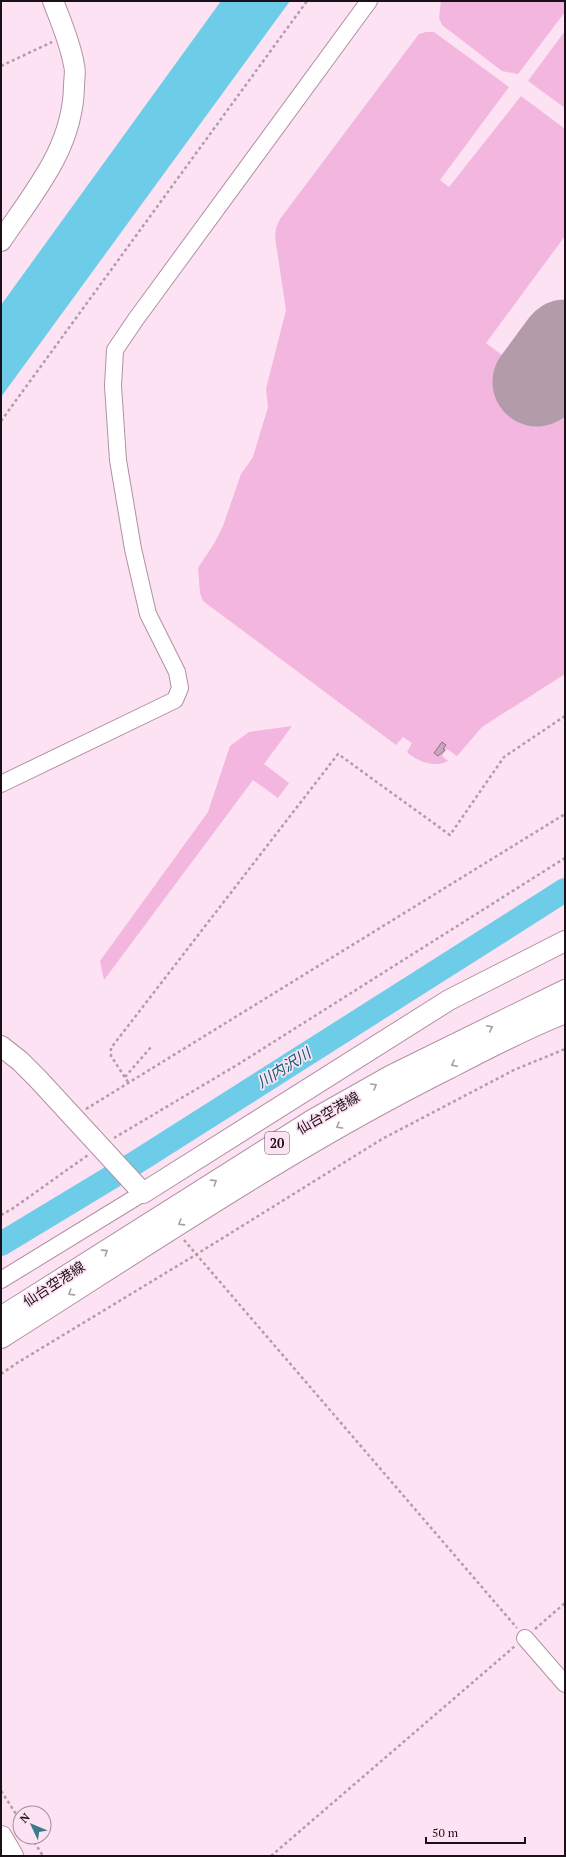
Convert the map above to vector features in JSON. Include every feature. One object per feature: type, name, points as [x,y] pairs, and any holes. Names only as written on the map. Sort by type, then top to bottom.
[{"type":"main road","name":"仙台空港線","points":[[1,1318],[236,1168],[320,1117],[392,1076],[565,991]]},
{"type":"main road","name":"仙台空港線","points":[[1,1337],[225,1195],[380,1102],[527,1028],[565,1012]]},
{"type":"main road","points":[[1,1837],[12,1856]]},
{"type":"street","points":[[1,241],[46,174],[65,138],[71,116],[75,66],[67,35],[53,1]]},
{"type":"street","points":[[1,784],[175,700],[180,688],[177,672],[148,614],[133,549],[118,460],[113,386],[115,350],[136,319],[369,1]]},
{"type":"street","points":[[1,1280],[139,1190],[449,1000],[565,940]]},
{"type":"street","points":[[1,1046],[20,1061],[74,1117],[139,1190]]},
{"type":"street","points":[[525,1638],[565,1684]]},
{"type":"path","points":[[1,421],[307,1]]},
{"type":"path","points":[[1,66],[67,35]]},
{"type":"path","points":[[128,1082],[111,1056],[111,1048],[338,754],[450,835],[504,757],[565,716]]},
{"type":"path","points":[[74,1117],[128,1082],[565,814]]},
{"type":"path","points":[[1,1215],[102,1148],[244,1061],[565,858]]},
{"type":"path","points":[[125,1077],[151,1047]]},
{"type":"path","points":[[1,1374],[17,1362],[197,1254],[382,1139],[514,1070],[565,1049]]},
{"type":"path","points":[[197,1254],[525,1638]]},
{"type":"path","points":[[271,1856],[565,1603]]},
{"type":"path","points":[[1,1791],[12,1808]]},
{"type":"path","points":[[36,1845],[43,1856]]},
{"type":"shaded area","points":[[441,1],[565,1],[565,12],[518,74],[502,71],[442,25],[439,18]]},
{"type":"shaded area","points":[[565,31],[565,108],[528,81]]},
{"type":"shaded area","points":[[434,32],[509,87],[440,180],[449,187],[521,96],[565,129],[565,236],[486,343],[565,403],[565,674],[482,727],[457,756],[447,749],[442,756],[448,761],[438,764],[423,762],[409,754],[407,752],[412,743],[403,737],[396,745],[203,601],[200,593],[198,568],[215,542],[223,526],[241,474],[253,457],[268,407],[266,389],[286,310],[275,237],[276,228],[280,219],[419,34]]},
{"type":"shaded area","points":[[292,726],[264,764],[289,783],[278,798],[253,780],[104,980],[100,961],[208,812],[230,746],[249,732]]},
{"type":"water","points":[[221,1],[290,1],[1,397],[1,305]]},
{"type":"building","points":[[442,742],[446,745],[443,749],[445,750],[438,756],[434,753]]},
{"type":"waterway","name":"川内沢川","points":[[1,1244],[135,1163],[565,890]]},
{"type":"runway","points":[[537,382],[565,344]]}]
